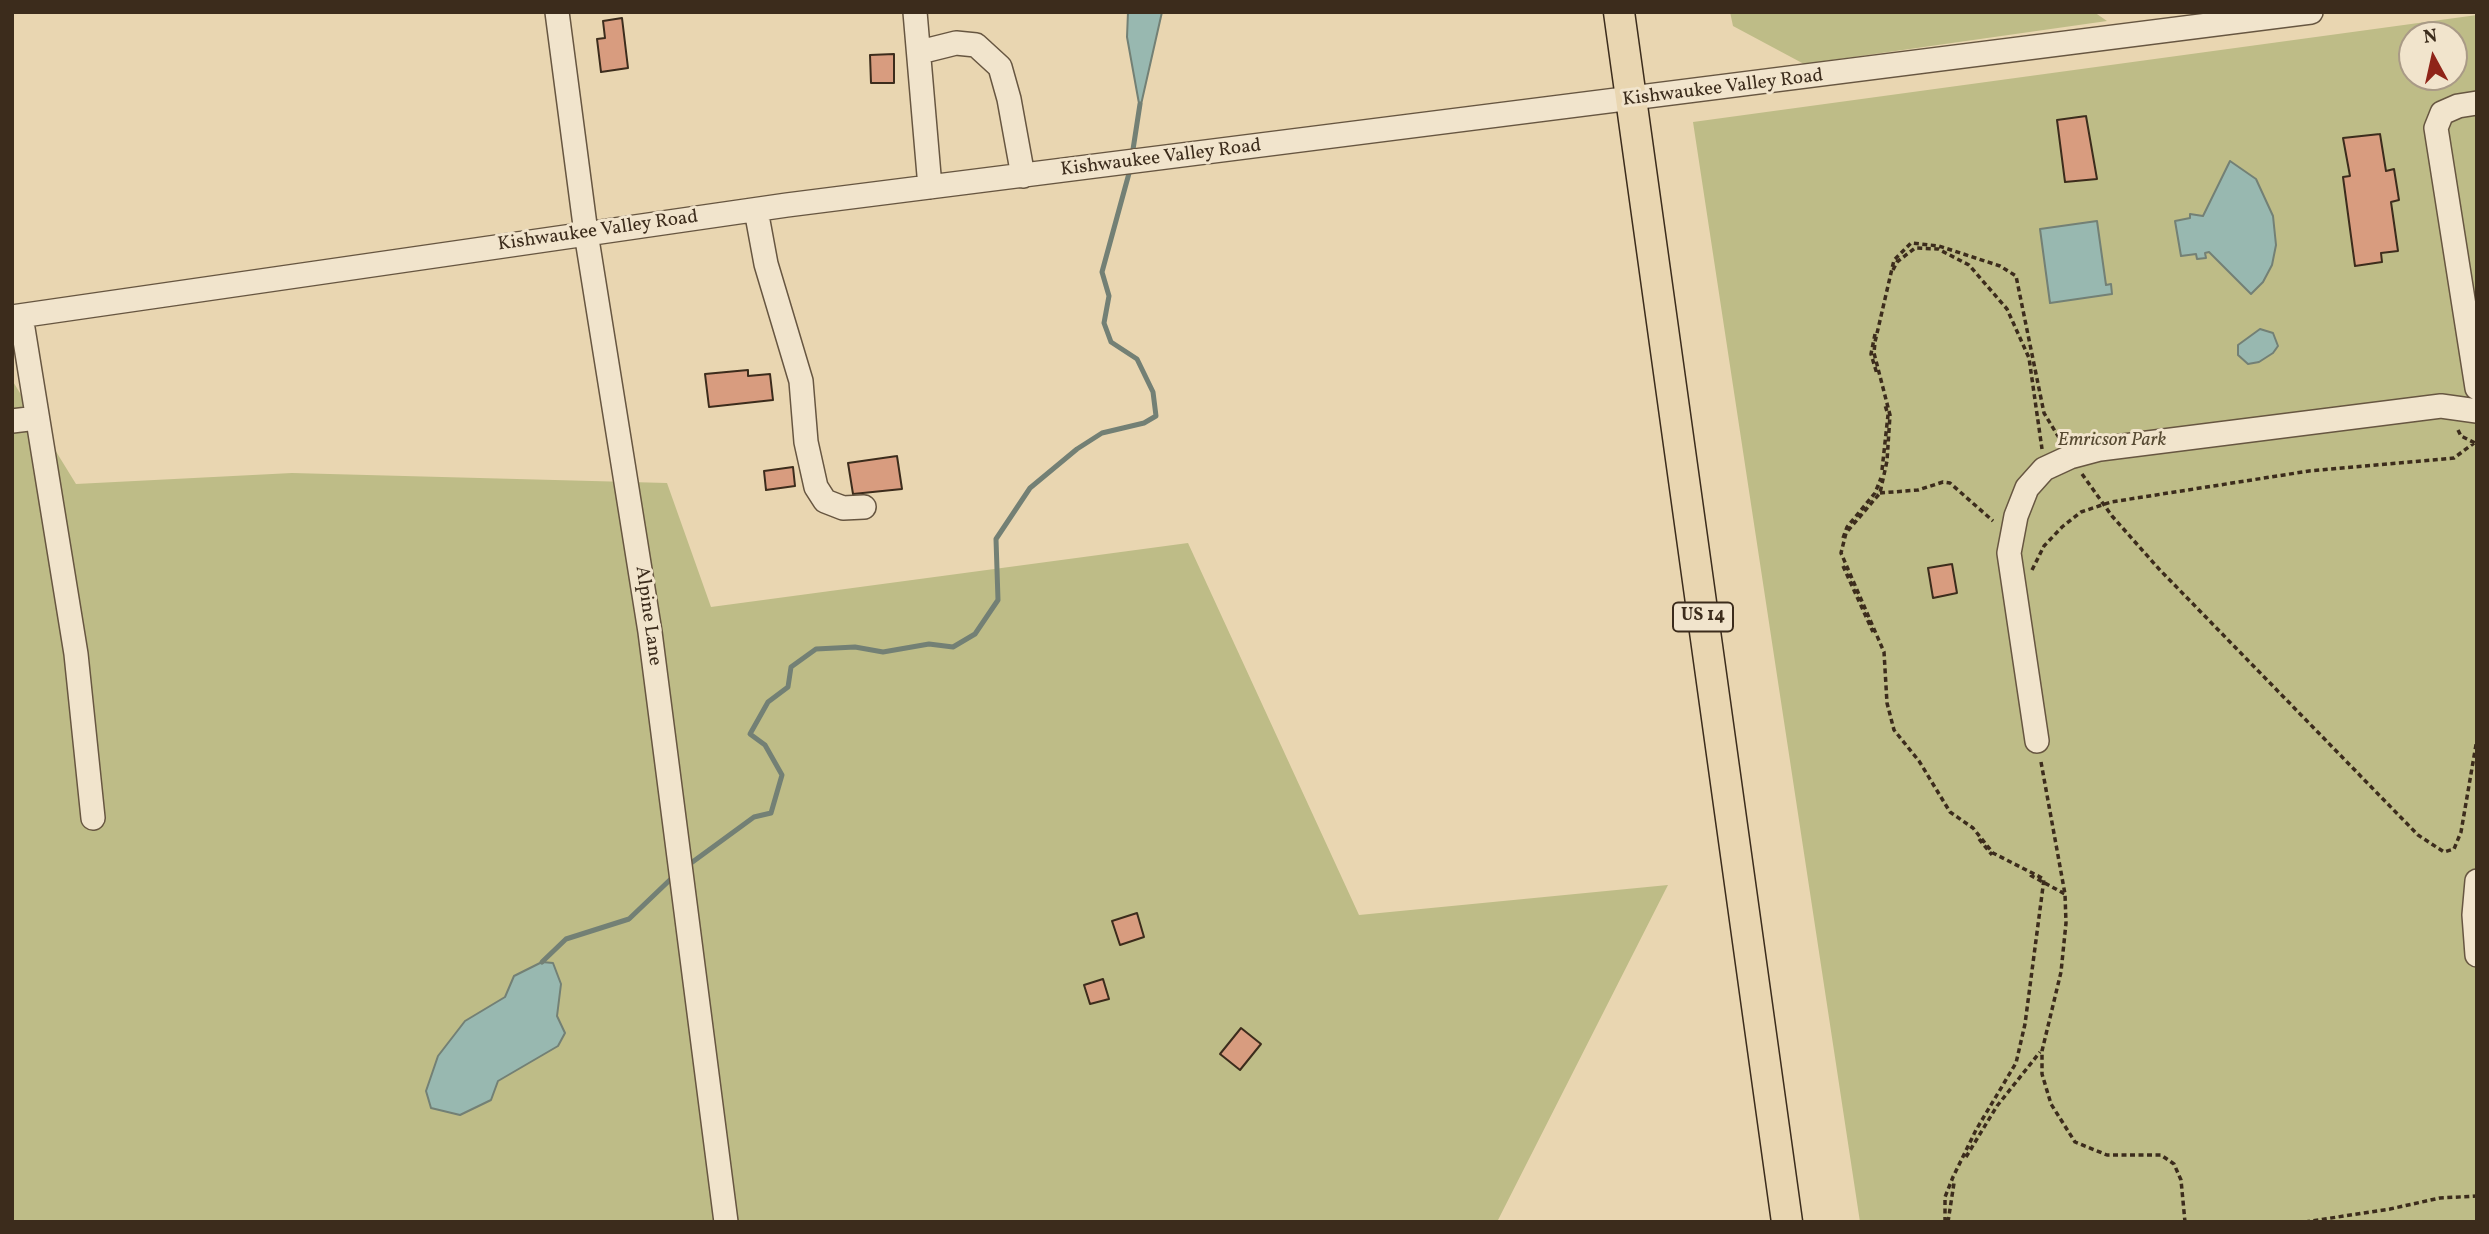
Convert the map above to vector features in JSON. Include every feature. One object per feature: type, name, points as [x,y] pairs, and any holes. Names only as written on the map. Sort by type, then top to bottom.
[{"type":"main road","name":"US 14","points":[[1619,12],[1787,1222]]},
{"type":"street","name":"Alpine Lane","points":[[557,12],[586,233],[650,632],[726,1222]]},
{"type":"street","points":[[915,12],[930,187]]},
{"type":"street","name":"Kishwaukee Valley Road","points":[[17,317],[756,209],[1632,101],[2205,19],[2311,12]]},
{"type":"street","points":[[920,52],[956,43],[976,46],[1000,67],[1009,99],[1023,176]]},
{"type":"street","points":[[2476,374],[2436,128],[2442,113],[2458,106],[2477,103]]},
{"type":"street","points":[[756,209],[766,264],[801,381],[806,442],[816,487],[825,501],[834,505],[843,508],[864,507]]},
{"type":"street","points":[[17,317],[37,418],[76,654],[93,818]]},
{"type":"street","points":[[2038,741],[2009,554],[2012,534],[2027,488],[2044,469],[2070,457],[2100,449],[2441,407],[2477,411]]},
{"type":"street","points":[[12,421],[37,418]]},
{"type":"street","points":[[2477,881],[2474,915],[2477,955]]},
{"type":"path","points":[[2065,894],[1990,854],[1971,829],[1949,814],[1919,762],[1893,730],[1885,704],[1882,654],[1847,578],[1839,552],[1844,532],[1878,493],[1888,415],[1871,354],[1872,343],[1894,260],[1911,243],[1940,246],[2000,266],[2015,275],[2044,413],[2070,457],[2104,505],[2159,569],[2354,770],[2418,835],[2444,852],[2454,849],[2461,832],[2477,739]]},
{"type":"path","points":[[1887,280],[1897,262],[1915,248],[1938,248],[1969,265],[2007,309],[2029,358],[2044,469]]},
{"type":"path","points":[[2017,605],[2044,546],[2081,512],[2104,505],[2309,471],[2455,458],[2474,443]]},
{"type":"path","points":[[1878,493],[1918,490],[1943,482],[1950,484],[2012,534]]},
{"type":"path","points":[[2038,741],[2065,894],[2066,923],[2061,972],[2042,1051],[2042,1074],[2051,1104],[2075,1142],[2107,1155],[2161,1155],[2174,1164],[2181,1180],[2185,1222]]},
{"type":"path","points":[[1946,1222],[1945,1197],[1976,1130],[2016,1063],[2025,1024],[2044,883]]},
{"type":"path","points":[[1946,1222],[1955,1178],[1979,1132],[2042,1051]]},
{"type":"path","points":[[2305,1222],[2440,1198],[2477,1196]]},
{"type":"green space","points":[[1730,12],[2094,12],[2107,21],[1804,64],[1733,26]]},
{"type":"green space","name":"Emricson Park","points":[[2477,15],[2477,1222],[1860,1222],[1693,122],[2398,26],[2398,91],[2468,91],[2468,21],[2433,21]]},
{"type":"green space","points":[[12,380],[76,484],[292,473],[667,483],[711,607],[1188,543],[1359,915],[1668,885],[1497,1222],[12,1222]]},
{"type":"water","points":[[1128,12],[1162,12],[1140,109],[1127,37]]},
{"type":"water","points":[[2230,161],[2256,179],[2273,216],[2276,245],[2272,265],[2263,282],[2251,294],[2209,252],[2205,253],[2206,258],[2197,259],[2196,254],[2181,256],[2175,221],[2190,218],[2190,214],[2203,216]]},
{"type":"water","points":[[2097,221],[2106,285],[2111,284],[2112,294],[2050,303],[2040,229]]},
{"type":"water","points":[[2260,329],[2273,333],[2278,346],[2273,353],[2259,362],[2248,364],[2238,355],[2238,345]]},
{"type":"water","points":[[542,962],[553,963],[561,984],[557,1016],[565,1033],[558,1046],[498,1081],[491,1100],[460,1115],[431,1108],[426,1091],[438,1056],[465,1021],[505,997],[514,976]]},
{"type":"building","points":[[622,18],[628,68],[601,72],[597,39],[605,38],[603,21]]},
{"type":"building","points":[[894,54],[894,83],[871,83],[870,55]]},
{"type":"building","points":[[2086,116],[2097,179],[2065,182],[2057,120]]},
{"type":"building","points":[[2380,134],[2386,171],[2394,169],[2399,200],[2391,202],[2398,251],[2381,253],[2382,262],[2355,266],[2343,177],[2350,176],[2343,138]]},
{"type":"building","points":[[748,370],[748,376],[770,374],[773,400],[709,407],[705,374]]},
{"type":"building","points":[[897,456],[902,489],[853,494],[848,463]]},
{"type":"building","points":[[793,467],[795,486],[766,490],[764,471]]},
{"type":"building","points":[[1952,564],[1957,593],[1933,598],[1928,568]]},
{"type":"building","points":[[1137,913],[1144,937],[1120,945],[1112,921]]},
{"type":"building","points":[[1103,979],[1109,999],[1090,1004],[1084,985]]},
{"type":"building","points":[[1241,1028],[1261,1044],[1240,1070],[1220,1054]]},
{"type":"waterway","points":[[1132,156],[1140,104]]},
{"type":"waterway","points":[[687,866],[754,817],[771,813],[782,775],[765,745],[750,734],[768,702],[788,687],[791,667],[816,649],[855,647],[883,652],[929,644],[953,647],[975,634],[998,600],[996,539],[1030,488],[1077,449],[1102,433],[1144,423],[1156,416],[1153,392],[1137,359],[1111,342],[1104,323],[1109,296],[1102,272],[1131,166]]},
{"type":"waterway","points":[[542,962],[566,939],[629,919],[674,876]]}]
